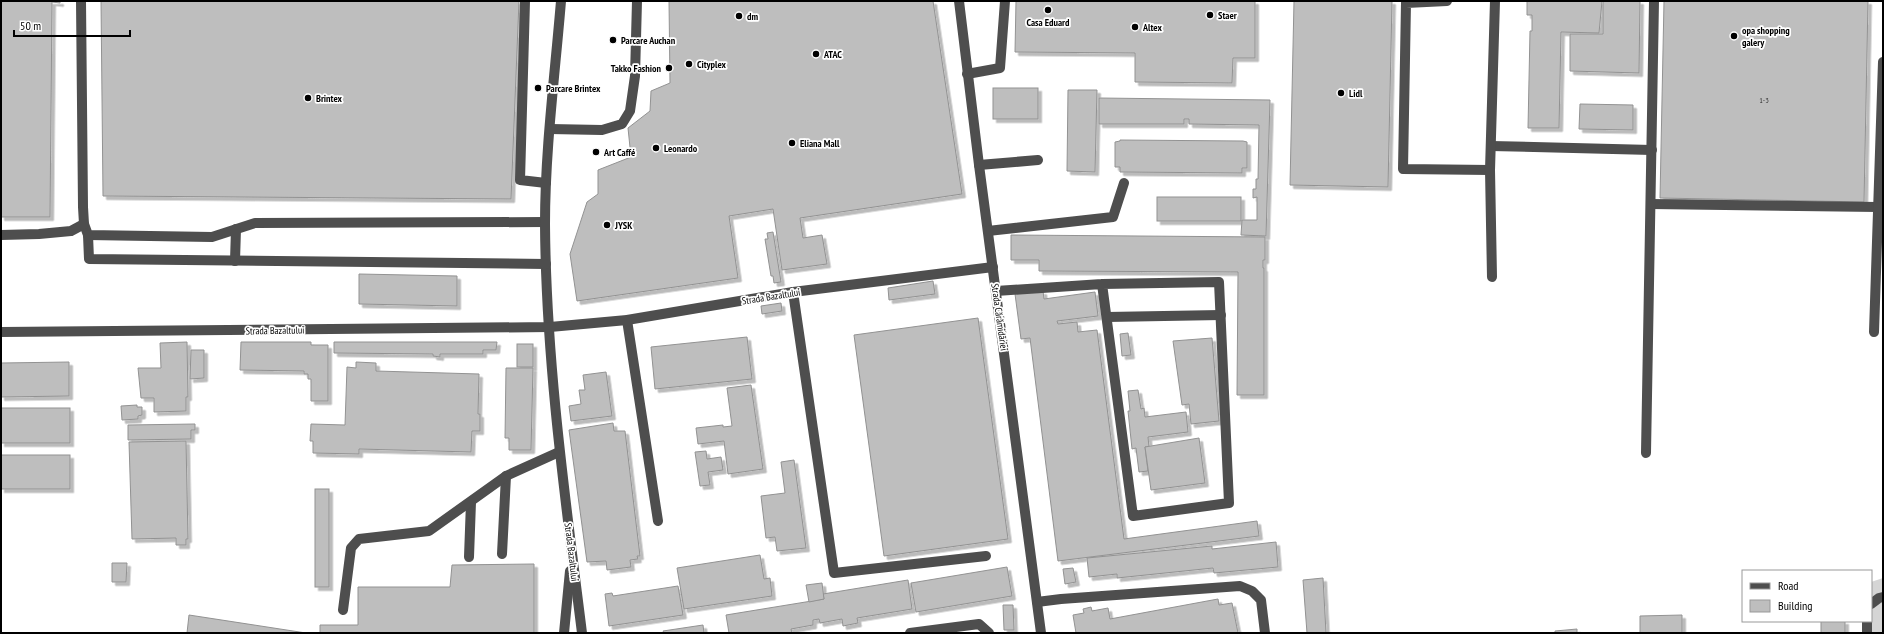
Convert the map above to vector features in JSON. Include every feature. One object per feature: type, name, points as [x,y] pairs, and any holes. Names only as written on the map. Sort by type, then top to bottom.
[{"type":"street","points":[[81,1],[84,224],[88,235],[89,259],[546,264]]},
{"type":"street","points":[[525,1],[520,180],[546,183]]},
{"type":"street","name":"Strada Bazaltului","points":[[560,1],[546,183],[546,264],[559,452],[582,633]]},
{"type":"street","points":[[550,128],[602,130],[622,124],[630,111],[635,76],[637,1]]},
{"type":"street","name":"Strada Cărămidăriei","points":[[959,1],[967,74],[1041,633]]},
{"type":"street","points":[[967,74],[1000,68],[1005,1]]},
{"type":"street","points":[[1447,1],[1406,3],[1403,169],[1490,170]]},
{"type":"street","points":[[1492,277],[1490,170],[1495,1]]},
{"type":"street","points":[[1646,453],[1654,1]]},
{"type":"street","points":[[1874,332],[1883,62]]},
{"type":"street","points":[[1491,146],[1652,150]]},
{"type":"street","points":[[979,165],[1038,160]]},
{"type":"street","points":[[988,232],[1113,217],[1124,184]]},
{"type":"street","points":[[1651,204],[1878,207]]},
{"type":"street","points":[[88,235],[212,237],[255,223],[545,222]]},
{"type":"street","points":[[1,235],[71,231],[84,224]]},
{"type":"street","points":[[235,261],[236,229]]},
{"type":"street","name":"Strada Bazaltului","points":[[1,332],[550,326],[626,320],[793,292],[993,267]]},
{"type":"street","points":[[996,291],[1102,284],[1220,282],[1230,503],[1133,516],[1102,284]]},
{"type":"street","points":[[793,292],[834,573],[986,556]]},
{"type":"street","points":[[1107,317],[1221,315]]},
{"type":"street","points":[[626,320],[658,520]]},
{"type":"street","points":[[343,610],[351,548],[359,539],[429,531],[506,476],[559,452]]},
{"type":"street","points":[[502,554],[506,476]]},
{"type":"street","points":[[470,557],[471,502]]},
{"type":"street","points":[[564,633],[572,553]]},
{"type":"street","points":[[1037,602],[1240,586],[1252,592],[1262,600],[1265,633]]},
{"type":"street","points":[[1872,603],[1883,597]]},
{"type":"street","points":[[1867,622],[1867,633]]},
{"type":"street","points":[[910,633],[979,624],[989,633]]},
{"type":"shaded area","points":[[1883,578],[1883,633],[1864,633],[1870,622],[1872,622],[1872,582]]},
{"type":"building","points":[[1,1],[60,1],[60,3],[52,2],[50,217],[1,217]]},
{"type":"building","name":"Brintex","points":[[101,1],[519,1],[511,199],[103,196]]},
{"type":"building","name":"Eliana Mall","points":[[669,1],[933,1],[962,194],[800,218],[803,238],[822,235],[827,264],[782,270],[773,209],[729,216],[738,278],[577,301],[570,254],[587,202],[598,194],[598,170],[631,157],[628,128],[650,111],[651,91],[670,83]]},
{"type":"building","name":"Altex","points":[[1016,1],[1255,1],[1255,58],[1233,58],[1232,83],[1135,82],[1135,53],[1015,52]]},
{"type":"building","name":"Lidl","points":[[1294,1],[1392,1],[1388,187],[1290,185]]},
{"type":"building","points":[[1527,1],[1602,1],[1599,33],[1561,32],[1559,128],[1528,128],[1530,31],[1532,31],[1532,15],[1527,15]]},
{"type":"building","points":[[1603,1],[1640,1],[1639,73],[1570,71],[1570,34],[1603,34]]},
{"type":"building","points":[[1664,1],[1868,1],[1864,202],[1660,198]]},
{"type":"building","points":[[993,88],[1038,88],[1038,119],[993,119]]},
{"type":"building","points":[[1068,90],[1097,90],[1095,172],[1067,171]]},
{"type":"building","points":[[1099,98],[1270,100],[1266,236],[1241,235],[1242,220],[1257,220],[1257,197],[1253,198],[1253,189],[1256,189],[1256,179],[1258,179],[1259,125],[1189,124],[1189,119],[1184,119],[1184,124],[1099,124]]},
{"type":"building","points":[[1580,104],[1633,105],[1633,130],[1579,129]]},
{"type":"building","points":[[1120,140],[1243,141],[1247,142],[1247,168],[1242,168],[1242,173],[1120,172],[1120,167],[1115,167],[1115,142]]},
{"type":"building","points":[[1157,197],[1241,197],[1241,221],[1157,221]]},
{"type":"building","points":[[773,232],[781,282],[774,283],[773,276],[771,276],[765,239],[768,239],[767,233]]},
{"type":"building","points":[[1011,235],[1265,237],[1265,260],[1263,260],[1264,395],[1237,395],[1238,272],[1039,271],[1039,260],[1011,260]]},
{"type":"building","points":[[359,274],[457,276],[457,306],[359,304]]},
{"type":"building","points":[[933,281],[935,294],[889,300],[888,288]]},
{"type":"building","points":[[1043,291],[1044,299],[1095,292],[1098,316],[1057,321],[1058,324],[1077,322],[1078,332],[1097,330],[1124,539],[1257,521],[1259,536],[1058,561],[1030,338],[1021,339],[1015,294]]},
{"type":"building","points":[[781,303],[782,311],[762,314],[761,306]]},
{"type":"building","points":[[978,318],[1008,539],[884,556],[854,335]]},
{"type":"building","points":[[1128,333],[1131,355],[1122,356],[1120,334]]},
{"type":"building","points":[[747,337],[752,379],[655,389],[651,347]]},
{"type":"building","points":[[1212,338],[1219,421],[1191,424],[1189,404],[1182,405],[1173,341]]},
{"type":"building","points":[[187,342],[188,397],[186,397],[186,411],[154,412],[154,398],[141,398],[138,368],[161,368],[160,343]]},
{"type":"building","points":[[241,342],[311,342],[311,345],[328,345],[328,401],[311,401],[311,379],[308,379],[308,374],[304,374],[304,371],[240,370]]},
{"type":"building","points":[[334,342],[497,342],[496,350],[483,350],[483,354],[440,354],[440,357],[433,356],[433,354],[334,353]]},
{"type":"building","points":[[517,344],[533,344],[533,367],[517,367]]},
{"type":"building","points":[[191,350],[204,350],[204,378],[190,379]]},
{"type":"building","points":[[69,362],[69,396],[1,397],[1,363]]},
{"type":"building","points":[[356,362],[376,363],[376,371],[479,374],[478,414],[480,414],[480,431],[472,431],[471,452],[359,449],[359,454],[313,453],[313,441],[310,441],[311,424],[345,425],[347,367],[356,368]]},
{"type":"building","points":[[506,368],[533,368],[531,450],[509,450],[509,438],[505,438]]},
{"type":"building","points":[[606,372],[612,416],[571,421],[569,406],[581,404],[579,390],[585,390],[583,375]]},
{"type":"building","points":[[751,385],[763,469],[728,474],[724,441],[698,444],[696,428],[723,425],[723,427],[732,426],[727,388]]},
{"type":"building","points":[[1138,390],[1141,409],[1144,408],[1145,417],[1186,412],[1188,432],[1148,437],[1149,447],[1145,447],[1148,471],[1139,472],[1136,448],[1132,449],[1128,411],[1130,411],[1128,391]]},
{"type":"building","points":[[137,405],[137,407],[142,407],[142,415],[138,416],[138,419],[122,420],[121,406]]},
{"type":"building","points":[[1,408],[70,408],[70,443],[1,443]]},
{"type":"building","points":[[613,423],[614,431],[625,431],[640,556],[637,556],[638,559],[630,560],[631,567],[607,570],[606,561],[587,562],[569,430]]},
{"type":"building","points":[[195,424],[195,430],[191,430],[191,439],[128,440],[128,425]]},
{"type":"building","points":[[1199,438],[1205,483],[1151,490],[1145,447]]},
{"type":"building","points":[[186,441],[188,539],[186,539],[186,545],[176,545],[176,538],[132,539],[129,442]]},
{"type":"building","points":[[706,451],[707,459],[721,457],[723,470],[708,472],[710,485],[700,486],[695,452]]},
{"type":"building","points":[[1,455],[70,455],[70,489],[1,489]]},
{"type":"building","points":[[794,460],[806,548],[777,551],[775,537],[766,538],[761,496],[785,493],[781,462]]},
{"type":"building","points":[[315,489],[329,489],[329,587],[315,587]]},
{"type":"building","points":[[1276,542],[1278,567],[1214,573],[1213,568],[1117,578],[1117,574],[1089,577],[1087,558],[1212,546],[1212,549]]},
{"type":"building","points":[[760,555],[764,579],[770,578],[772,596],[684,609],[677,568]]},
{"type":"building","points":[[112,563],[127,563],[126,582],[112,582]]},
{"type":"building","points":[[534,564],[534,633],[320,633],[320,625],[358,625],[358,587],[450,587],[452,565]]},
{"type":"building","points":[[1007,567],[1012,596],[916,612],[911,583]]},
{"type":"building","points":[[1073,568],[1076,582],[1065,584],[1063,569]]},
{"type":"building","points":[[1323,578],[1326,633],[1307,633],[1303,580]]},
{"type":"building","points":[[908,580],[912,609],[857,618],[858,623],[843,626],[842,619],[820,623],[819,619],[813,620],[813,625],[791,629],[792,633],[729,633],[726,615],[824,599],[823,594]]},
{"type":"building","points":[[822,583],[824,599],[809,602],[806,585]]},
{"type":"building","points":[[678,586],[683,615],[609,626],[605,594],[612,593],[613,596]]},
{"type":"building","points":[[1218,599],[1219,605],[1232,603],[1238,633],[1076,633],[1073,615],[1084,613],[1083,609],[1091,607],[1092,611],[1108,608],[1110,619]]},
{"type":"building","points":[[1003,605],[1013,605],[1014,630],[1004,630]]},
{"type":"building","points":[[189,615],[306,633],[187,633]]},
{"type":"building","points":[[1682,615],[1682,633],[1640,633],[1640,616]]},
{"type":"building","points":[[1821,622],[1845,622],[1845,633],[1821,633]]},
{"type":"building","points":[[703,625],[704,633],[664,633],[663,631]]},
{"type":"building","points":[[1577,629],[1577,633],[1555,633],[1555,631]]},
{"type":"place","name":"Casa Eduard","points":[[1048,10]]},
{"type":"place","name":"Staer","points":[[1210,15]]},
{"type":"place","name":"dm","points":[[739,16]]},
{"type":"place","name":"Altex","points":[[1135,27]]},
{"type":"place","name":"opa shopping galery","points":[[1734,36]]},
{"type":"place","name":"Parcare Auchan","points":[[613,40]]},
{"type":"place","name":"ATAC","points":[[816,54]]},
{"type":"place","name":"Cityplex","points":[[689,64]]},
{"type":"place","name":"Takko Fashion","points":[[669,68]]},
{"type":"place","name":"Parcare Brintex","points":[[538,88]]},
{"type":"place","name":"Lidl","points":[[1341,93]]},
{"type":"place","name":"Brintex","points":[[308,98]]},
{"type":"place","name":"Eliana Mall","points":[[792,143]]},
{"type":"place","name":"Leonardo","points":[[656,148]]},
{"type":"place","name":"Art Caffé","points":[[596,152]]},
{"type":"place","name":"JYSK","points":[[607,225]]}]
